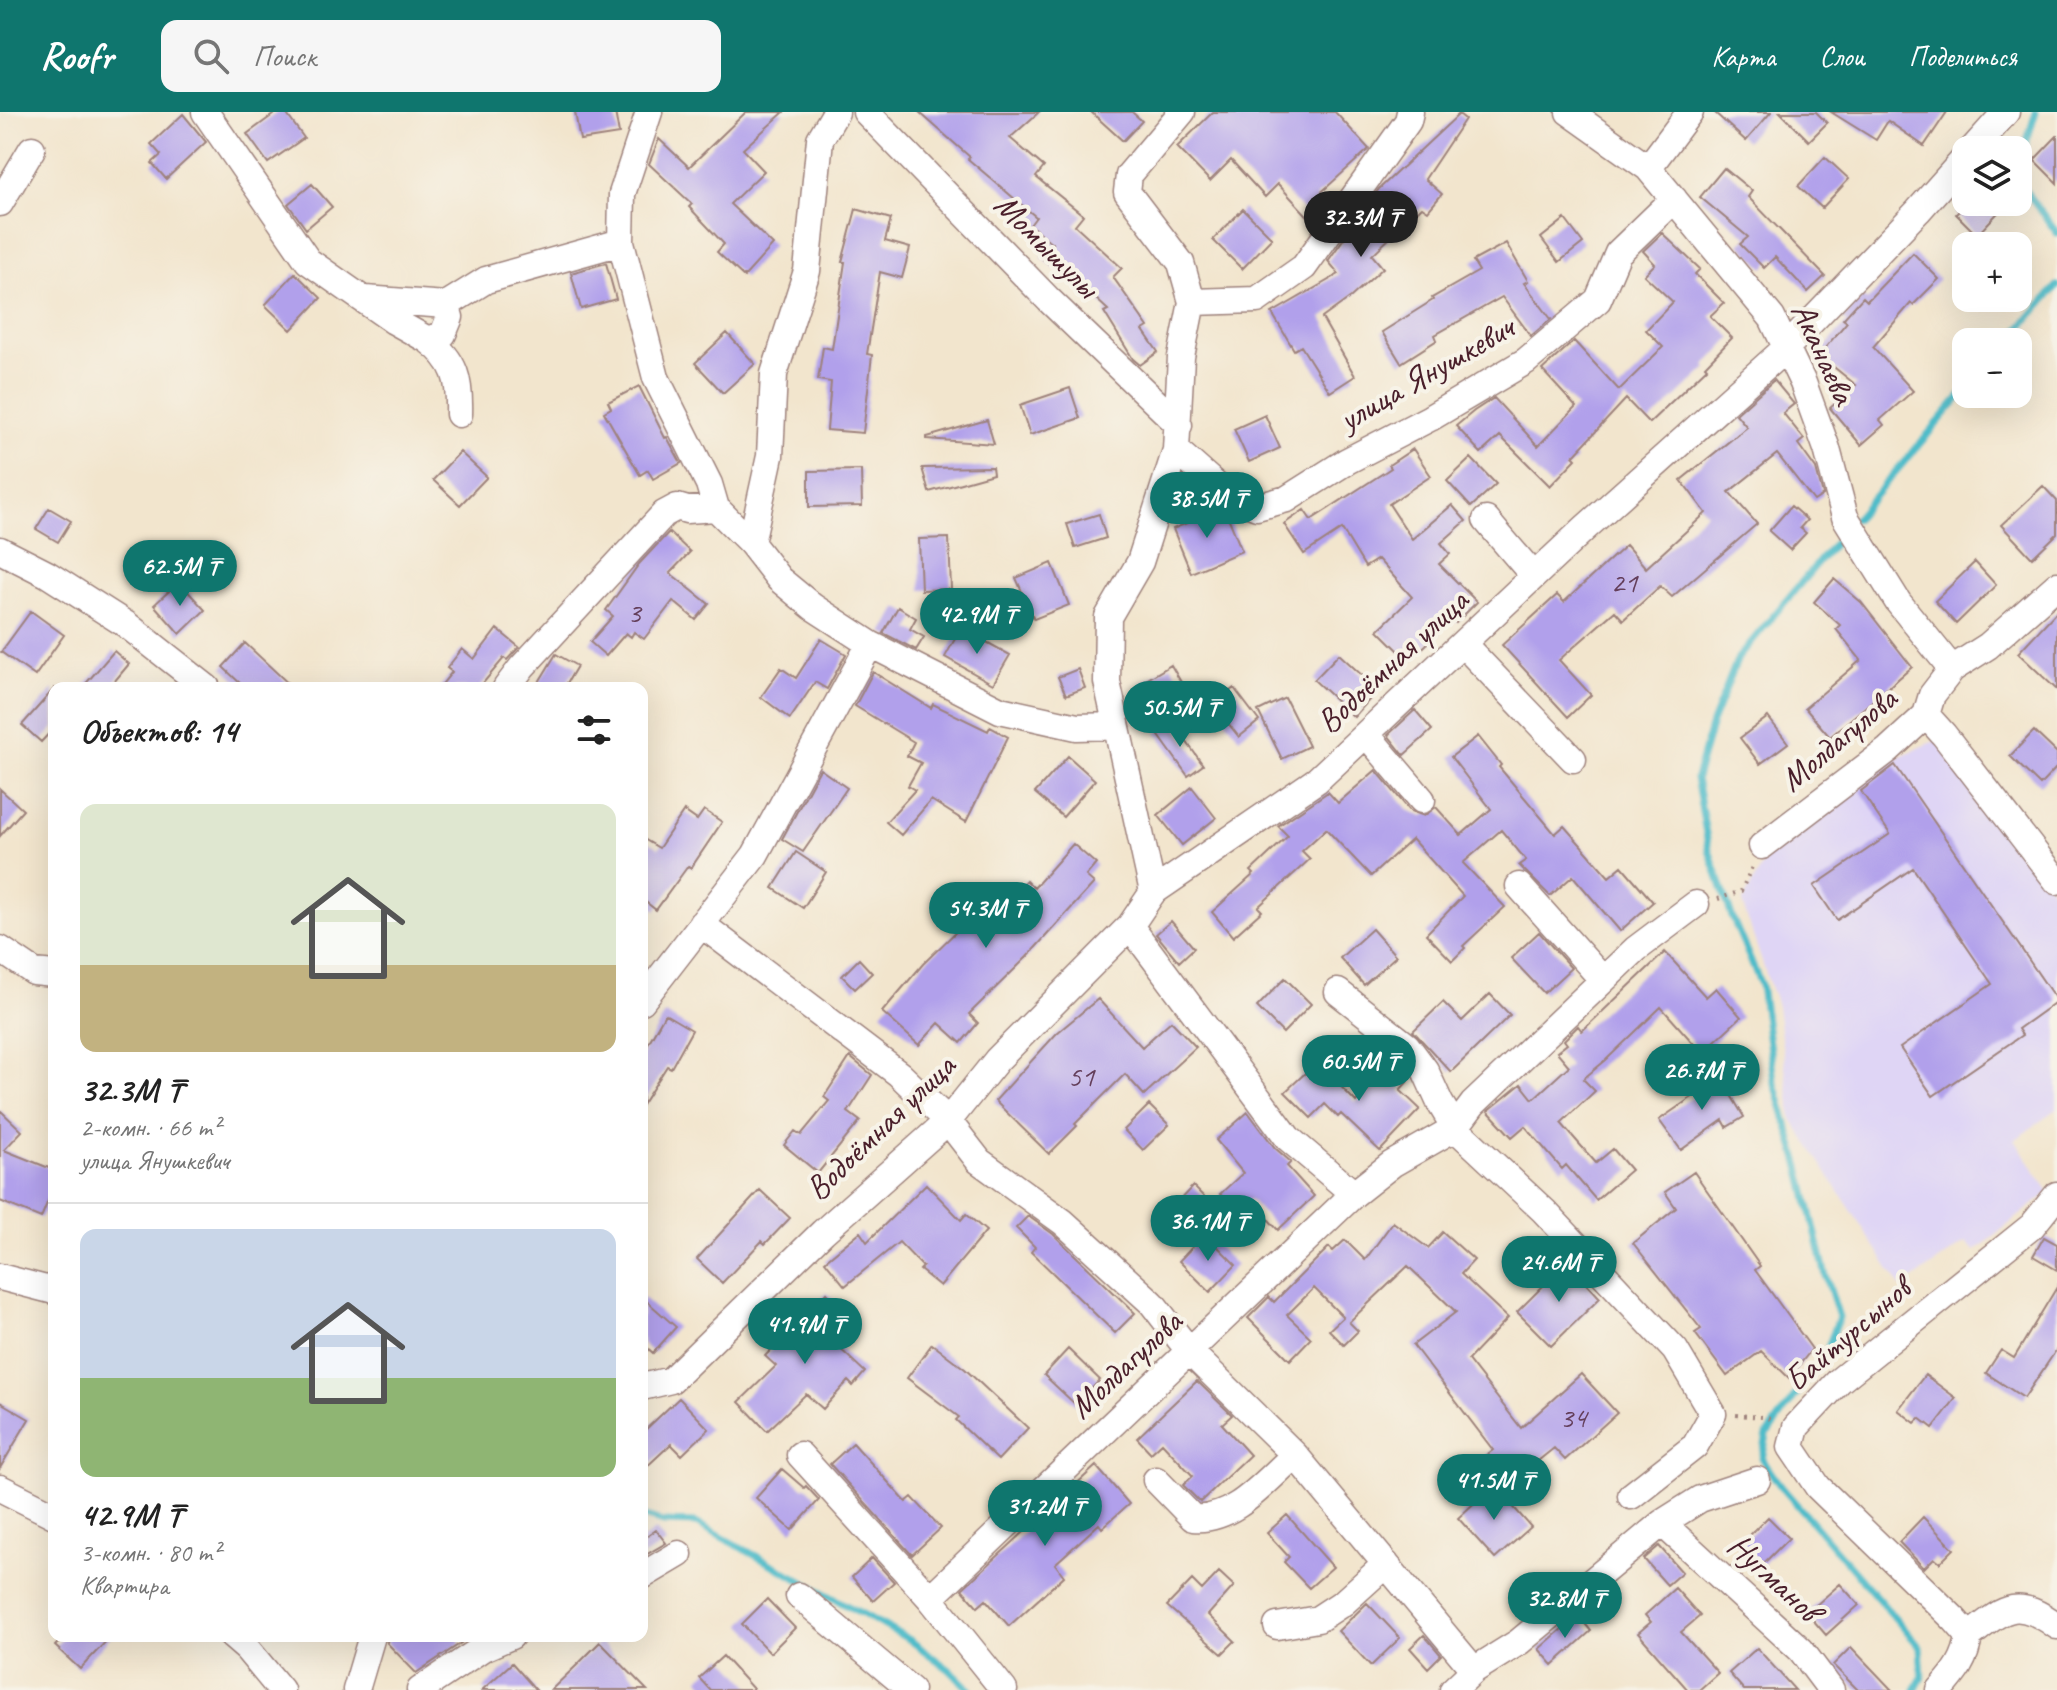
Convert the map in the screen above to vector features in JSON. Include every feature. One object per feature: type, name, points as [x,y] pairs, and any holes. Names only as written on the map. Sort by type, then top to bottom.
[{"type":"street","points":[[205,112],[308,261],[447,355],[460,390],[459,414]]},
{"type":"street","points":[[649,112],[622,194],[621,242],[656,378],[709,484],[716,508],[751,543],[779,579],[801,598],[870,644],[1000,710],[1077,727],[1116,726]]},
{"type":"street","points":[[751,543],[770,456],[774,374],[807,271],[820,139],[836,112]]},
{"type":"street","name":"Момышулы","points":[[866,112],[1178,437]]},
{"type":"street","points":[[1153,892],[1107,682],[1108,617],[1140,562],[1178,437],[1181,357],[1192,302],[1181,263],[1127,192],[1129,175],[1182,112]]},
{"type":"street","points":[[1192,302],[1257,300],[1304,267],[1408,121],[1410,112]]},
{"type":"street","name":"Аканаева","points":[[1569,112],[1648,168],[1772,318],[1803,383],[1851,528],[1898,602],[1952,669]]},
{"type":"street","points":[[1648,168],[1690,112]]},
{"type":"street","points":[[1985,136],[2006,112]]},
{"type":"street","points":[[0,203],[32,149]]},
{"type":"street","name":"Водоёмная улица","points":[[648,1386],[671,1380],[823,1232],[948,1121],[997,1060],[1130,926],[1153,892],[1317,780],[1534,576],[1785,349],[1952,173]]},
{"type":"street","name":"улица Янушкевич","points":[[1178,437],[1227,495],[1257,507],[1287,499],[1347,461],[1430,418],[1526,361],[1598,300],[1618,253],[1674,199]]},
{"type":"street","points":[[362,299],[446,305],[486,280],[621,242]]},
{"type":"street","points":[[428,340],[443,334],[450,317],[446,305]]},
{"type":"street","points":[[511,682],[664,514],[677,507],[687,510],[716,508]]},
{"type":"street","points":[[1486,520],[1534,576]]},
{"type":"street","points":[[0,550],[47,574],[127,625],[199,682]]},
{"type":"street","name":"Молдагулова","points":[[1762,846],[1888,750],[1926,715],[1932,695],[1952,669],[1988,646],[2057,585]]},
{"type":"street","points":[[648,993],[755,855],[870,644]]},
{"type":"street","points":[[1463,644],[1573,759]]},
{"type":"street","points":[[1926,715],[2057,881]]},
{"type":"street","points":[[1366,734],[1422,800]]},
{"type":"street","points":[[1519,886],[1603,980]]},
{"type":"street","name":"Молдагулова","points":[[930,1598],[1354,1194],[1392,1164],[1455,1128],[1473,1104],[1636,949],[1705,903]]},
{"type":"street","points":[[701,924],[899,1074],[948,1121],[979,1161],[1063,1222],[1152,1303],[1190,1352],[1295,1455],[1474,1670]]},
{"type":"street","points":[[1130,926],[1288,1138],[1354,1194]]},
{"type":"street","points":[[0,949],[34,972],[48,973]]},
{"type":"street","points":[[1338,992],[1407,1046],[1425,1070],[1455,1128],[1544,1211],[1675,1350],[1713,1414],[1695,1446],[1631,1496]]},
{"type":"street","name":"Байтурсынов","points":[[1969,1636],[1818,1487],[1791,1447],[1796,1427],[1839,1381],[2032,1226],[2057,1195]]},
{"type":"street","points":[[0,1277],[48,1291]]},
{"type":"street","points":[[800,1455],[930,1598],[1004,1690]]},
{"type":"street","points":[[1156,1480],[1193,1518],[1209,1519],[1229,1512],[1295,1455]]},
{"type":"street","points":[[1453,1690],[1474,1670],[1519,1642],[1662,1523],[1700,1499],[1757,1480]]},
{"type":"street","points":[[0,1488],[48,1512]]},
{"type":"street","name":"Нугманов","points":[[1662,1523],[1801,1650],[1831,1690]]},
{"type":"street","points":[[648,1572],[679,1554]]},
{"type":"street","points":[[1277,1626],[1318,1619],[1344,1602],[1386,1564]]},
{"type":"street","points":[[799,1596],[911,1690]]},
{"type":"street","points":[[1940,1690],[1960,1666],[1969,1636],[1997,1615],[2017,1607],[2037,1611],[2057,1626]]},
{"type":"street","points":[[239,1642],[281,1690]]},
{"type":"street","points":[[356,1690],[370,1642]]},
{"type":"street","points":[[420,1690],[497,1642]]},
{"type":"path","points":[[1705,903],[1741,891]]},
{"type":"shaded area","points":[[1937,740],[2057,897],[2057,1109],[2015,1140],[2049,1192],[1975,1251],[1966,1242],[1901,1287],[1792,1119],[1777,1006],[1742,903],[1770,852],[1892,760]]},
{"type":"building","points":[[277,112],[285,112],[304,138],[268,163],[247,134]]},
{"type":"building","points":[[575,112],[615,112],[619,134],[580,140]]},
{"type":"building","points":[[746,112],[784,112],[743,149],[764,171],[730,204],[773,245],[744,277],[717,252],[724,244],[689,207],[692,204],[649,164],[659,139],[689,167]]},
{"type":"building","points":[[919,112],[1039,112],[1010,138],[1044,167],[1036,177],[1083,215],[1075,225],[1122,268],[1113,277],[1148,327],[1143,330],[1158,352],[1140,365],[1133,359],[1104,312],[1108,310],[1065,270],[1062,274],[1042,258],[1053,244],[1030,225],[1036,217]]},
{"type":"building","points":[[1091,112],[1132,112],[1142,121],[1123,141]]},
{"type":"building","points":[[1213,112],[1335,112],[1369,149],[1316,197],[1326,208],[1315,224],[1278,184],[1265,197],[1231,160],[1210,181],[1177,147]]},
{"type":"building","points":[[1714,112],[1771,112],[1746,141]]},
{"type":"building","points":[[1780,112],[1816,112],[1827,123],[1809,141]]},
{"type":"building","points":[[1831,112],[1947,112],[1924,146],[1888,121],[1876,140]]},
{"type":"building","points":[[183,114],[206,142],[166,179],[152,163],[161,155],[151,144]]},
{"type":"building","points":[[1459,114],[1465,119],[1425,179],[1442,194],[1428,211],[1422,207],[1372,255],[1383,268],[1322,318],[1355,376],[1330,392],[1301,346],[1294,350],[1272,313],[1339,274],[1328,261],[1379,189]]},
{"type":"building","points":[[2057,136],[2057,183],[2034,160]]},
{"type":"building","points":[[1825,157],[1849,179],[1822,208],[1798,186]]},
{"type":"building","points":[[1724,168],[1752,191],[1748,197],[1825,276],[1808,292],[1775,257],[1764,268],[1740,244],[1748,237],[1700,197]]},
{"type":"building","points":[[312,184],[332,207],[306,229],[288,204]]},
{"type":"building","points":[[856,209],[891,219],[885,241],[910,248],[902,278],[880,272],[867,354],[872,355],[863,433],[827,430],[831,382],[818,380],[823,347],[832,349],[845,262],[842,262]]},
{"type":"building","points":[[1243,209],[1272,238],[1242,269],[1213,240]]},
{"type":"building","points":[[1958,216],[1995,216],[1980,232],[1974,232]]},
{"type":"building","points":[[1565,219],[1583,243],[1559,262],[1541,238]]},
{"type":"building","points":[[1662,233],[1700,269],[1695,274],[1724,303],[1710,316],[1732,338],[1705,366],[1707,368],[1649,423],[1626,399],[1573,456],[1576,459],[1550,486],[1500,436],[1481,453],[1456,426],[1494,398],[1538,446],[1576,407],[1542,370],[1574,341],[1619,390],[1663,347],[1646,330],[1673,302],[1644,275],[1655,264],[1643,251]]},
{"type":"building","points":[[1506,243],[1528,281],[1524,283],[1551,319],[1531,336],[1502,297],[1435,335],[1437,340],[1401,363],[1382,332],[1479,271],[1473,261]]},
{"type":"building","points":[[1913,253],[1939,279],[1913,305],[1911,303],[1873,347],[1913,391],[1880,420],[1884,425],[1861,445],[1830,408],[1856,385],[1819,355],[1847,322],[1843,319],[1863,297],[1867,301]]},
{"type":"building","points":[[606,263],[616,299],[581,309],[571,273]]},
{"type":"building","points":[[295,273],[321,298],[291,330],[265,305]]},
{"type":"building","points":[[727,333],[755,364],[723,393],[695,363]]},
{"type":"building","points":[[1774,380],[1794,404],[1783,413],[1804,439],[1798,444],[1816,469],[1823,495],[1814,501],[1777,454],[1729,492],[1757,524],[1672,597],[1660,586],[1623,620],[1615,611],[1559,660],[1591,695],[1568,717],[1502,645],[1557,595],[1564,602],[1626,545],[1646,568],[1706,513],[1681,480],[1747,427],[1736,414]]},
{"type":"building","points":[[639,386],[681,463],[653,479],[648,470],[640,475],[604,412],[611,408],[608,402]]},
{"type":"building","points":[[1070,388],[1080,418],[1030,435],[1020,405]]},
{"type":"building","points":[[1265,415],[1280,448],[1249,462],[1234,429]]},
{"type":"building","points":[[987,420],[994,444],[927,439],[927,437]]},
{"type":"building","points":[[1413,449],[1431,476],[1389,504],[1412,539],[1452,505],[1466,521],[1441,543],[1450,554],[1439,564],[1477,602],[1456,623],[1453,619],[1409,661],[1378,630],[1412,597],[1378,559],[1365,567],[1342,529],[1304,554],[1284,524],[1304,510],[1311,520],[1391,468],[1389,465]]},
{"type":"building","points":[[460,452],[487,477],[460,505],[433,480]]},
{"type":"building","points":[[1471,458],[1496,484],[1471,507],[1447,481]]},
{"type":"building","points":[[992,467],[993,474],[929,492],[922,468]]},
{"type":"building","points":[[861,470],[862,506],[809,507],[809,471]]},
{"type":"building","points":[[2043,486],[2057,501],[2057,534],[2032,558],[2001,525]]},
{"type":"building","points":[[1791,506],[1807,520],[1800,528],[1806,533],[1790,550],[1769,531]]},
{"type":"building","points":[[49,508],[71,521],[58,542],[36,529]]},
{"type":"building","points":[[1219,509],[1226,512],[1242,551],[1191,573],[1173,529]]},
{"type":"building","points":[[1099,514],[1106,538],[1075,548],[1067,524]]},
{"type":"building","points":[[669,532],[690,552],[670,573],[709,604],[696,620],[673,601],[644,639],[634,632],[631,637],[626,633],[606,656],[590,642],[613,616],[606,610],[639,564]]},
{"type":"building","points":[[949,538],[951,589],[921,590],[919,539]]},
{"type":"building","points":[[1975,562],[1996,585],[1956,624],[1935,601]]},
{"type":"building","points":[[1052,563],[1069,605],[1034,619],[1016,578]]},
{"type":"building","points":[[1834,579],[1861,602],[1912,667],[1830,737],[1805,708],[1861,660],[1836,629],[1840,625],[1814,602]]},
{"type":"building","points":[[179,582],[205,610],[180,634],[154,605]]},
{"type":"building","points":[[898,607],[916,618],[910,629],[924,637],[916,650],[883,633]]},
{"type":"building","points":[[31,611],[64,635],[35,676],[1,652]]},
{"type":"building","points":[[2057,611],[2057,690],[2018,653]]},
{"type":"building","points":[[961,628],[1010,655],[993,684],[945,657]]},
{"type":"building","points":[[497,629],[519,647],[507,660],[504,658],[484,682],[444,682],[452,672],[447,668],[462,649],[474,659]]},
{"type":"building","points":[[821,639],[846,654],[827,689],[815,682],[790,719],[761,697],[781,668],[796,678]]},
{"type":"building","points":[[245,643],[287,682],[239,682],[223,667]]},
{"type":"building","points":[[114,651],[129,664],[114,682],[87,682]]},
{"type":"building","points":[[556,654],[577,666],[568,682],[539,682]]},
{"type":"building","points":[[1339,654],[1378,690],[1354,717],[1314,680]]},
{"type":"building","points":[[1171,665],[1189,696],[1160,714],[1141,683]]},
{"type":"building","points":[[1078,669],[1085,688],[1066,695],[1058,677]]},
{"type":"building","points":[[873,672],[931,708],[933,704],[988,731],[990,727],[1008,737],[966,822],[931,800],[901,835],[886,822],[915,790],[908,786],[921,763],[907,756],[914,742],[855,706]]},
{"type":"building","points":[[1234,688],[1259,721],[1239,737],[1213,704]]},
{"type":"building","points":[[48,696],[48,734],[41,742],[22,725]]},
{"type":"building","points":[[1285,698],[1309,746],[1282,759],[1258,711]]},
{"type":"building","points":[[1415,710],[1432,730],[1404,755],[1388,735]]},
{"type":"building","points":[[1768,717],[1788,743],[1760,764],[1740,738]]},
{"type":"building","points":[[1172,721],[1203,765],[1188,776],[1157,733]]},
{"type":"building","points":[[2034,731],[2057,753],[2057,767],[2040,785],[2010,756]]},
{"type":"building","points":[[1478,736],[1501,765],[1499,767],[1555,834],[1564,826],[1609,877],[1622,866],[1653,902],[1620,931],[1573,876],[1550,896],[1519,865],[1526,860],[1501,830],[1463,863],[1505,907],[1463,946],[1465,948],[1452,961],[1426,934],[1463,896],[1412,839],[1371,876],[1326,829],[1302,851],[1310,859],[1258,907],[1262,911],[1233,937],[1212,912],[1254,874],[1251,871],[1288,836],[1278,826],[1328,792],[1338,803],[1376,770],[1410,811],[1424,816],[1436,807],[1461,835],[1491,809],[1451,757]]},
{"type":"building","points":[[1068,756],[1095,780],[1063,817],[1035,793]]},
{"type":"building","points":[[1895,765],[2057,1001],[2018,1029],[2022,1035],[1933,1096],[1900,1048],[1992,984],[1913,868],[1837,920],[1814,886],[1890,834],[1861,791]]},
{"type":"building","points":[[820,769],[847,788],[803,852],[782,839]]},
{"type":"building","points":[[1192,787],[1216,818],[1182,845],[1158,815]]},
{"type":"building","points":[[0,789],[23,810],[0,836]]},
{"type":"building","points":[[704,810],[722,822],[691,868],[688,866],[656,910],[648,904],[648,842],[659,848],[684,811],[697,820]]},
{"type":"building","points":[[1073,844],[1096,864],[1086,876],[1094,883],[1027,957],[969,1014],[978,1023],[961,1043],[939,1023],[919,1045],[882,1012],[923,964],[961,927],[936,900],[953,884],[988,921],[1026,880],[1034,888]]},
{"type":"building","points":[[796,852],[826,872],[803,908],[773,888]]},
{"type":"building","points":[[1171,921],[1194,948],[1179,962],[1156,934]]},
{"type":"building","points":[[1372,929],[1396,956],[1364,985],[1340,958]]},
{"type":"building","points":[[1539,932],[1571,968],[1544,993],[1511,958]]},
{"type":"building","points":[[1665,952],[1706,997],[1716,988],[1741,1017],[1702,1053],[1661,1007],[1583,1079],[1595,1091],[1561,1123],[1596,1163],[1613,1149],[1631,1170],[1596,1200],[1566,1165],[1562,1169],[1525,1126],[1512,1137],[1488,1111],[1521,1084],[1533,1099],[1569,1066],[1557,1052],[1567,1044],[1564,1040],[1578,1026],[1582,1031]]},
{"type":"building","points":[[859,959],[872,973],[855,989],[842,976]]},
{"type":"building","points":[[1285,978],[1311,1004],[1283,1033],[1257,1007]]},
{"type":"building","points":[[1490,994],[1510,1015],[1451,1072],[1413,1031],[1443,1002],[1462,1021]]},
{"type":"building","points":[[1098,999],[1142,1047],[1171,1021],[1196,1047],[1144,1095],[1125,1074],[1049,1154],[995,1101],[1057,1033]]},
{"type":"building","points":[[665,1014],[692,1030],[671,1068],[667,1066],[648,1096],[648,1044]]},
{"type":"building","points":[[850,1057],[872,1075],[848,1112],[860,1121],[818,1173],[784,1145],[795,1131],[801,1135],[829,1101],[824,1097]]},
{"type":"building","points":[[1317,1062],[1356,1102],[1393,1064],[1409,1080],[1400,1090],[1420,1109],[1380,1151],[1341,1114],[1338,1117],[1325,1104],[1311,1118],[1285,1092]]},
{"type":"building","points":[[1716,1070],[1744,1117],[1727,1127],[1723,1120],[1681,1150],[1659,1120],[1704,1089],[1699,1080]]},
{"type":"building","points":[[1149,1105],[1169,1125],[1143,1150],[1124,1130]]},
{"type":"building","points":[[0,1110],[22,1131],[4,1150],[48,1168],[48,1201],[41,1218],[0,1201]]},
{"type":"building","points":[[1248,1112],[1275,1148],[1291,1162],[1287,1166],[1314,1196],[1278,1230],[1250,1199],[1237,1212],[1220,1194],[1243,1173],[1216,1140]]},
{"type":"building","points":[[1694,1172],[1760,1266],[1755,1270],[1812,1349],[1789,1378],[1761,1351],[1727,1376],[1695,1333],[1701,1329],[1633,1243],[1676,1208],[1665,1192]]},
{"type":"building","points":[[926,1184],[961,1220],[966,1214],[986,1231],[940,1286],[920,1270],[923,1267],[899,1242],[845,1286],[825,1261],[860,1232],[867,1242]]},
{"type":"building","points":[[1193,1186],[1210,1203],[1189,1225],[1172,1208]]},
{"type":"building","points":[[760,1190],[790,1218],[765,1244],[762,1241],[722,1283],[697,1259]]},
{"type":"building","points":[[1028,1216],[1053,1234],[1135,1313],[1115,1333],[1031,1252],[1035,1247],[1016,1228]]},
{"type":"building","points":[[1393,1222],[1428,1248],[1443,1232],[1474,1260],[1461,1274],[1508,1318],[1468,1360],[1521,1428],[1581,1374],[1617,1413],[1565,1460],[1554,1448],[1508,1485],[1485,1456],[1493,1450],[1413,1345],[1456,1312],[1408,1266],[1349,1322],[1358,1331],[1344,1345],[1329,1330],[1343,1317],[1314,1288],[1287,1315],[1311,1338],[1290,1360],[1248,1318],[1269,1297],[1274,1302],[1329,1247],[1333,1251],[1345,1240],[1365,1260]]},
{"type":"building","points":[[1205,1234],[1236,1265],[1210,1292],[1179,1261]]},
{"type":"building","points":[[2044,1237],[2057,1244],[2057,1270],[2033,1256]]},
{"type":"building","points":[[1567,1262],[1600,1298],[1551,1346],[1517,1312]]},
{"type":"building","points":[[2057,1287],[2057,1349],[2024,1398],[1986,1373],[2001,1350],[2014,1358]]},
{"type":"building","points":[[827,1293],[840,1307],[835,1312],[851,1330],[835,1344],[865,1372],[853,1386],[848,1381],[823,1409],[806,1394],[767,1431],[739,1402],[776,1366],[765,1356]]},
{"type":"building","points":[[648,1302],[676,1327],[653,1353],[648,1348]]},
{"type":"building","points":[[932,1344],[965,1369],[1028,1428],[998,1460],[956,1420],[959,1417],[907,1378]]},
{"type":"building","points":[[1068,1349],[1100,1380],[1076,1405],[1044,1375]]},
{"type":"building","points":[[1925,1375],[1956,1398],[1933,1428],[1920,1418],[1915,1423],[1898,1410]]},
{"type":"building","points":[[1197,1381],[1232,1415],[1222,1424],[1250,1455],[1200,1502],[1183,1485],[1193,1476],[1162,1443],[1151,1453],[1137,1438]]},
{"type":"building","points":[[679,1398],[709,1429],[682,1455],[671,1444],[648,1465],[648,1427]]},
{"type":"building","points":[[0,1402],[29,1419],[0,1468]]},
{"type":"building","points":[[853,1443],[906,1502],[912,1497],[941,1528],[912,1555],[830,1464]]},
{"type":"building","points":[[1096,1466],[1129,1504],[1102,1528],[1099,1524],[1055,1564],[1064,1576],[1009,1626],[986,1600],[978,1607],[962,1589]]},
{"type":"building","points":[[782,1469],[819,1500],[792,1530],[756,1498]]},
{"type":"building","points":[[1494,1485],[1531,1527],[1495,1559],[1458,1518]]},
{"type":"building","points":[[1287,1515],[1333,1567],[1309,1588],[1284,1562],[1289,1557],[1267,1533]]},
{"type":"building","points":[[1768,1517],[1789,1538],[1758,1569],[1737,1548]]},
{"type":"building","points":[[1923,1517],[1954,1549],[1940,1563],[1934,1558],[1924,1568],[1899,1542]]},
{"type":"building","points":[[656,1530],[666,1543],[648,1554],[648,1536]]},
{"type":"building","points":[[1659,1546],[1682,1572],[1667,1585],[1644,1559]]},
{"type":"building","points":[[872,1558],[894,1582],[873,1601],[852,1577]]},
{"type":"building","points":[[1219,1572],[1234,1586],[1208,1615],[1235,1641],[1222,1654],[1167,1606],[1192,1580],[1202,1590]]},
{"type":"building","points":[[1840,1584],[1859,1605],[1826,1635],[1807,1613]]},
{"type":"building","points":[[1675,1588],[1700,1616],[1681,1632],[1718,1673],[1699,1690],[1688,1690],[1638,1633],[1651,1622],[1645,1615]]},
{"type":"building","points":[[767,1599],[795,1628],[770,1653],[742,1624]]},
{"type":"building","points":[[1367,1603],[1400,1638],[1371,1666],[1338,1631]]},
{"type":"building","points":[[1578,1615],[1591,1631],[1553,1665],[1539,1649]]},
{"type":"building","points":[[1424,1635],[1441,1655],[1428,1668],[1410,1648]]},
{"type":"building","points":[[59,1642],[105,1642],[80,1669],[55,1646]]},
{"type":"building","points":[[460,1642],[461,1643],[416,1673],[387,1643]]},
{"type":"building","points":[[600,1642],[647,1690],[551,1690],[576,1666]]},
{"type":"building","points":[[1851,1647],[1892,1690],[1858,1690],[1833,1665]]},
{"type":"building","points":[[1757,1648],[1795,1690],[1744,1690],[1729,1673]]},
{"type":"building","points":[[723,1656],[754,1690],[710,1690],[699,1678]]},
{"type":"building","points":[[512,1663],[536,1690],[482,1690]]},
{"type":"waterway","points":[[2036,112],[2023,153],[2021,185],[2057,233]]},
{"type":"waterway","points":[[2020,328],[2057,286]]},
{"type":"waterway","points":[[1855,519],[1952,406]]},
{"type":"waterway","points":[[1847,528],[1738,658],[1712,723],[1696,778],[1709,850],[1732,917],[1761,985],[1774,1080],[1839,1317],[1826,1353],[1767,1435],[1762,1459],[1779,1484],[1920,1647],[1922,1677],[1915,1690]]},
{"type":"waterway","points":[[648,1518],[663,1522],[696,1523],[910,1640],[950,1670],[970,1690]]}]
